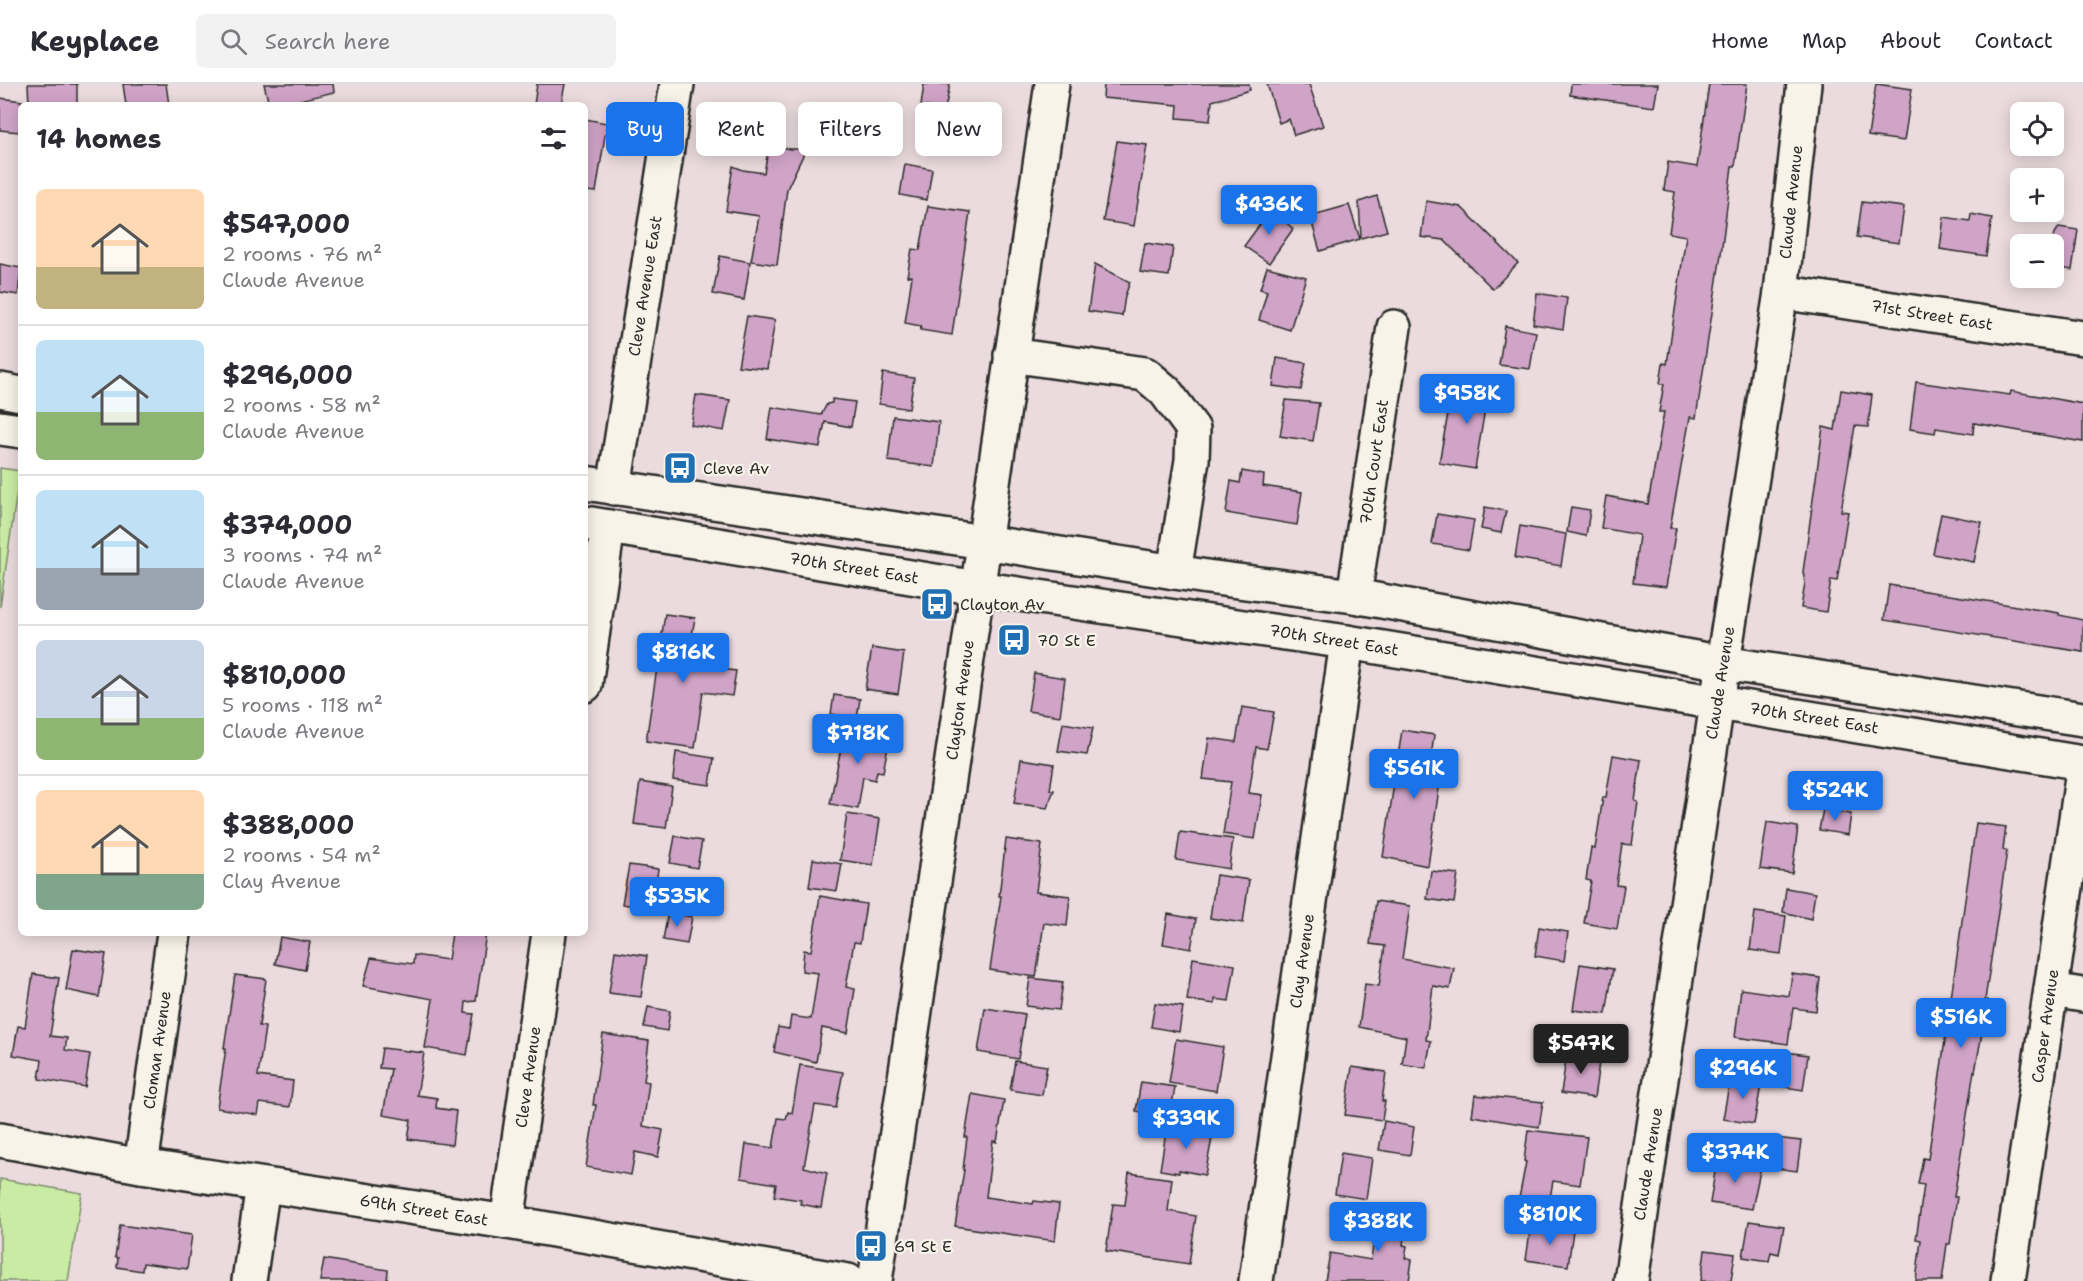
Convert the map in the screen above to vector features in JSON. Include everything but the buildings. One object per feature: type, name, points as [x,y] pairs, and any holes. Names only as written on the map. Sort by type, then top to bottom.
[{"type":"street","name":"Cleve Avenue East","points":[[599,486],[677,84]]},
{"type":"street","name":"Clayton Avenue","points":[[875,1281],[1052,84]]},
{"type":"street","name":"Claude Avenue","points":[[1631,1281],[1781,292],[1804,84]]},
{"type":"street","name":"71st Street East","points":[[1781,292],[2083,338]]},
{"type":"street","name":"70th Court East","points":[[1354,596],[1394,327]]},
{"type":"street","points":[[1011,355],[1144,374],[1165,391],[1193,429],[1192,460],[1174,572]]},
{"type":"street","points":[[0,390],[18,393]]},
{"type":"street","points":[[0,428],[18,431]]},
{"type":"street","points":[[599,486],[1174,572],[1354,596],[1723,663],[2083,719]]},
{"type":"street","points":[[588,645],[597,525]]},
{"type":"street","name":"70th Street East","points":[[597,525],[977,588],[1347,642],[2083,763]]},
{"type":"street","name":"Clay Avenue","points":[[1256,1281],[1347,642]]},
{"type":"street","name":"Casper Avenue","points":[[2008,1281],[2083,771]]},
{"type":"street","name":"Cloman Avenue","points":[[141,1166],[174,936]]},
{"type":"street","name":"Cleve Avenue","points":[[507,1222],[549,936]]},
{"type":"street","points":[[2050,990],[2083,995]]},
{"type":"street","name":"69th Street East","points":[[0,1140],[141,1166],[507,1222],[848,1281]]},
{"type":"street","points":[[249,1281],[263,1185]]},
{"type":"green space","points":[[0,468],[18,471],[18,485],[0,607]]},
{"type":"green space","points":[[0,1179],[82,1193],[68,1281],[0,1281]]},
{"type":"place","name":"Cleve Av","points":[[680,468]]},
{"type":"place","name":"Clayton Av","points":[[937,604]]},
{"type":"place","name":"70 St E","points":[[1014,640]]},
{"type":"place","name":"69 St E","points":[[871,1246]]}]
